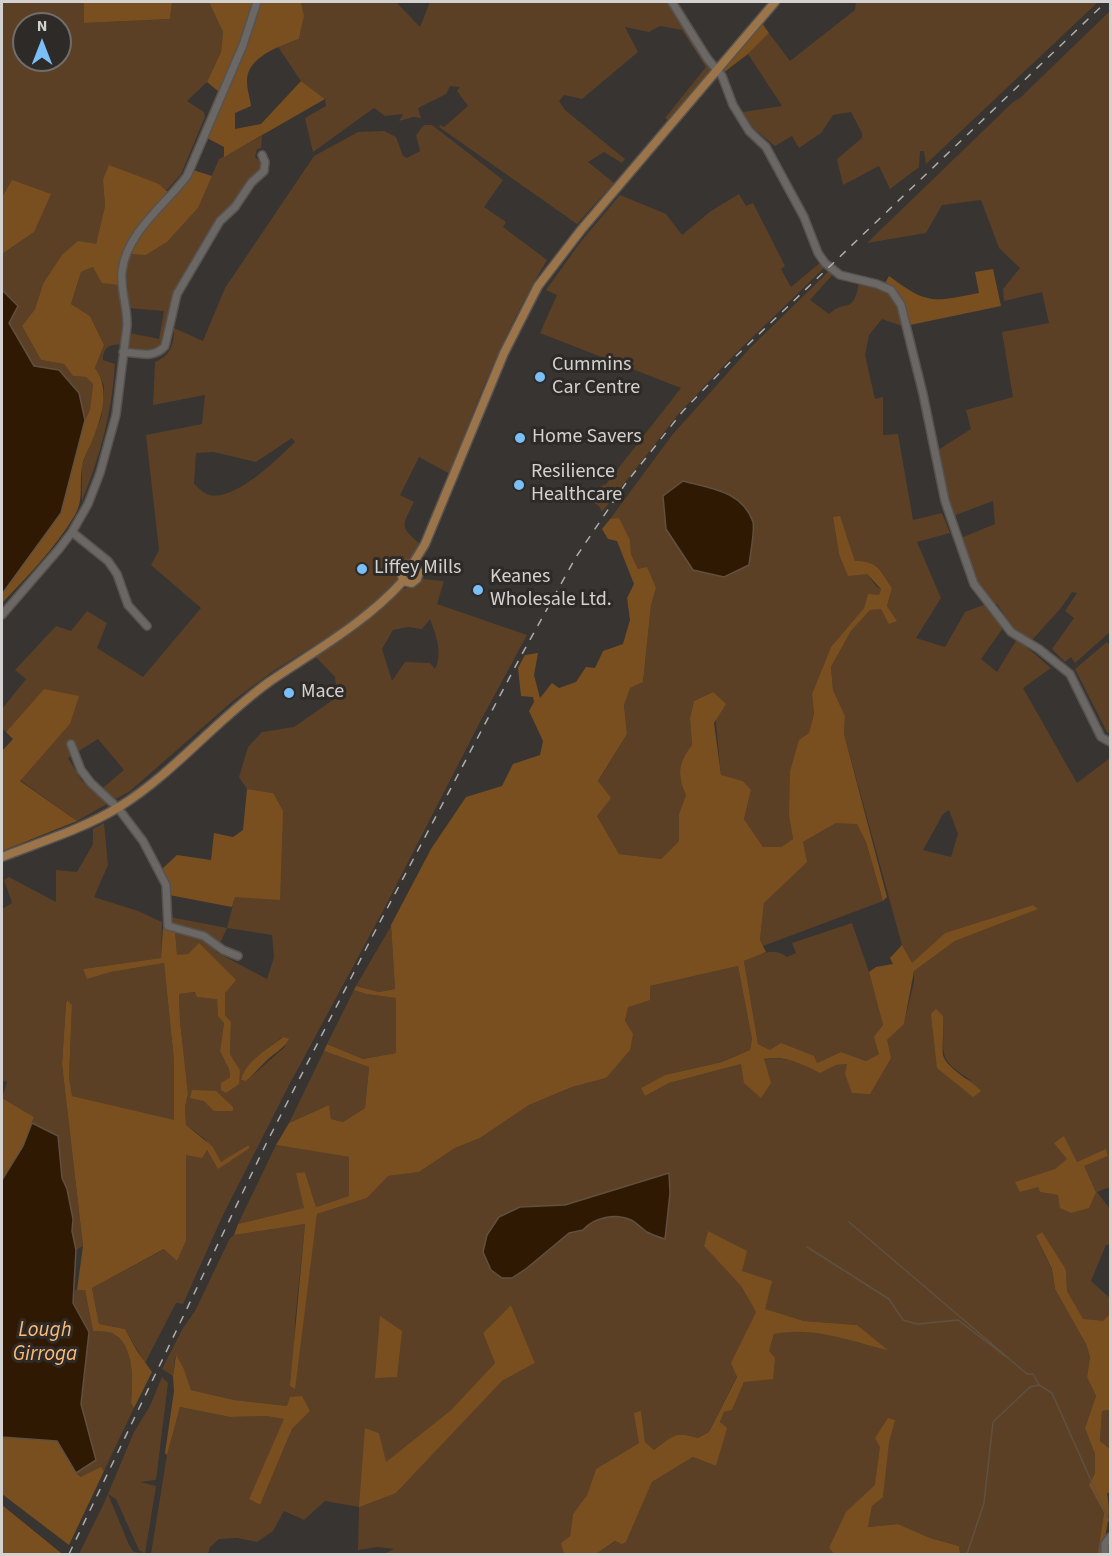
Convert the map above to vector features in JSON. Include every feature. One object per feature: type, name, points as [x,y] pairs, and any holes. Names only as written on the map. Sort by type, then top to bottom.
[{"type":"main road","points":[[412,565],[437,519],[504,352],[538,286],[581,230],[775,2]]},
{"type":"main road","points":[[406,565],[412,565],[418,570],[417,579],[412,583],[403,581],[400,571],[406,565]]},
{"type":"main road","points":[[2,857],[89,823],[140,793],[236,708],[359,622],[403,581]]},
{"type":"street","points":[[2,615],[72,532],[88,504],[116,415],[128,312],[122,289],[122,270],[129,250],[138,235],[152,215],[187,176],[243,45],[257,2]]},
{"type":"street","points":[[672,2],[707,58],[722,76],[733,105],[748,131],[766,147],[780,170],[804,217],[818,253],[825,263],[840,275],[891,290],[901,305],[945,501],[974,584],[1011,632],[1039,649],[1070,674],[1101,737],[1110,742]]},
{"type":"street","points":[[123,352],[154,355],[165,346],[177,294],[220,221],[235,207],[251,183],[264,171],[265,162],[262,155]]},
{"type":"street","points":[[72,532],[108,561],[117,574],[128,605],[147,626]]},
{"type":"street","points":[[71,744],[81,770],[91,783],[118,808],[143,841],[166,885],[168,927],[204,936],[223,950],[238,956]]},
{"type":"street","points":[[1105,1554],[1105,1544],[1110,1537]]},
{"type":"shaded area","points":[[2,2],[84,2],[84,23],[170,19],[172,2],[209,2],[223,32],[221,52],[207,82],[187,101],[204,112],[205,117],[181,174],[166,191],[159,184],[103,180],[105,206],[96,244],[43,284],[35,309],[22,326],[41,360],[64,364],[73,376],[86,377],[93,384],[90,411],[85,420],[79,393],[59,370],[34,367],[9,323],[2,291],[2,254],[34,232],[12,180],[2,197]]},
{"type":"shaded area","points":[[84,2],[172,2],[170,19],[84,23]]},
{"type":"shaded area","points":[[209,2],[301,2],[304,16],[299,39],[266,54],[252,66],[247,82],[251,106],[235,113],[235,129],[261,124],[301,81],[325,99],[224,157],[224,147],[207,138],[224,96],[207,82],[221,52],[223,32]]},
{"type":"shaded area","points":[[301,2],[396,2],[420,27],[430,2],[671,2],[710,64],[711,70],[668,120],[665,118],[706,67],[682,30],[660,26],[649,32],[625,27],[638,52],[582,99],[564,95],[559,101],[565,110],[625,159],[622,163],[604,152],[588,162],[614,183],[577,224],[439,127],[440,125],[444,127],[468,106],[457,91],[460,87],[450,86],[446,94],[418,108],[421,118],[413,117],[399,121],[403,114],[385,116],[374,108],[313,152],[305,118],[326,106],[325,99],[301,81],[278,47],[299,39],[304,16]]},
{"type":"shaded area","points":[[856,2],[1098,2],[926,164],[924,151],[920,151],[919,167],[890,189],[879,166],[843,185],[837,159],[862,138],[862,133],[851,112],[833,115],[821,133],[799,148],[792,136],[775,146],[752,127],[743,112],[782,106],[748,54],[769,33],[790,61],[855,10]]},
{"type":"shaded area","points":[[1110,11],[1110,632],[1075,663],[1071,657],[1065,662],[1052,649],[1074,618],[1065,611],[1077,593],[1072,592],[1032,640],[1015,631],[997,604],[993,606],[975,583],[961,538],[995,524],[993,501],[953,516],[946,495],[938,450],[971,429],[966,410],[1013,397],[1002,332],[1049,323],[1042,292],[1004,301],[1003,289],[1020,268],[999,248],[981,200],[942,205],[926,233],[867,243]]},
{"type":"shaded area","points":[[762,23],[769,33],[748,54],[723,73],[721,71]]},
{"type":"shaded area","points":[[424,125],[432,125],[503,180],[484,207],[506,222],[503,227],[547,260],[518,312],[493,365],[450,474],[419,457],[400,495],[414,502],[405,526],[409,534],[421,545],[412,560],[401,562],[396,568],[397,582],[391,591],[350,623],[272,672],[234,700],[130,791],[77,821],[20,780],[70,724],[44,689],[6,732],[2,728],[2,709],[26,679],[15,670],[56,626],[71,631],[87,611],[107,623],[97,648],[143,677],[201,608],[151,565],[159,550],[146,435],[202,424],[205,395],[153,405],[155,362],[168,353],[173,340],[174,328],[203,341],[225,288],[314,156],[358,132],[384,131],[396,137],[403,156],[407,158],[420,151],[416,135]],"holes":[[[292,438],[295,442],[267,468],[231,492],[209,495],[194,484],[196,453],[214,452],[256,462]],[[98,739],[124,770],[98,792],[82,781],[68,758]]]},
{"type":"shaded area","points":[[262,136],[261,148],[257,149],[255,157],[263,167],[175,294],[163,346],[154,352],[131,351],[128,348],[130,333],[159,339],[164,311],[129,308],[126,270],[131,255],[146,255],[167,242],[198,208],[219,159]]},
{"type":"shaded area","points":[[109,165],[159,184],[174,198],[193,170],[212,176],[198,208],[167,242],[146,255],[122,254],[120,285],[102,283],[93,267],[81,272],[71,304],[90,316],[104,345],[95,368],[103,387],[103,407],[94,437],[85,456],[81,474],[80,498],[75,515],[50,550],[2,603],[2,594],[61,513],[85,420],[90,410],[93,384],[86,377],[73,376],[64,364],[41,360],[22,326],[35,309],[43,284],[62,255],[78,241],[96,244],[105,206],[103,180]]},
{"type":"shaded area","points":[[12,180],[51,194],[34,232],[2,254],[2,197]]},
{"type":"shaded area","points":[[739,194],[746,206],[753,203],[785,266],[781,269],[791,287],[821,262],[825,267],[733,356],[680,412],[602,512],[599,506],[582,495],[606,484],[681,388],[540,333],[557,295],[546,290],[582,240],[620,195],[666,214],[682,235],[711,211]]},
{"type":"shaded area","points":[[93,267],[120,285],[125,314],[122,345],[108,347],[103,356],[103,360],[115,364],[111,400],[100,451],[82,501],[82,465],[101,418],[104,385],[95,368],[104,345],[90,316],[71,304],[81,272]]},
{"type":"shaded area","points":[[993,269],[1001,306],[910,325],[902,301],[885,283],[889,276],[922,296],[931,299],[951,298],[979,293],[975,272]]},
{"type":"shaded area","points":[[829,271],[833,274],[810,300],[829,314],[854,300],[859,283],[878,288],[890,295],[898,307],[902,326],[882,319],[869,335],[865,355],[875,399],[883,397],[883,435],[898,434],[913,520],[942,513],[950,533],[917,542],[941,598],[916,638],[945,647],[965,612],[986,604],[1003,628],[981,659],[997,672],[1017,639],[1051,668],[1023,688],[1077,783],[1110,758],[1110,1187],[1097,1192],[1110,1209],[1110,1244],[1106,1245],[1091,1281],[1110,1298],[1110,1314],[1103,1322],[1083,1320],[1067,1291],[1066,1270],[1036,1236],[1052,1270],[1055,1289],[1086,1344],[1090,1358],[1087,1377],[1096,1396],[1085,1428],[1095,1454],[1095,1473],[1089,1485],[1104,1513],[1099,1554],[960,1554],[959,1546],[930,1538],[898,1524],[868,1527],[872,1506],[883,1496],[885,1476],[878,1489],[829,1548],[834,1554],[596,1554],[616,1541],[626,1542],[652,1482],[693,1457],[716,1466],[726,1428],[720,1422],[724,1412],[732,1410],[744,1382],[769,1351],[774,1334],[817,1331],[887,1349],[856,1325],[804,1321],[764,1309],[742,1270],[708,1231],[704,1246],[741,1286],[756,1312],[732,1363],[737,1376],[709,1432],[698,1438],[684,1435],[674,1436],[654,1450],[645,1442],[641,1411],[639,1443],[596,1469],[587,1495],[573,1514],[570,1536],[562,1543],[564,1554],[384,1554],[394,1549],[378,1547],[358,1550],[359,1507],[325,1501],[304,1520],[284,1511],[273,1531],[257,1542],[237,1538],[219,1539],[210,1547],[208,1554],[151,1554],[167,1455],[180,1407],[230,1417],[266,1416],[285,1419],[249,1499],[260,1505],[292,1429],[310,1411],[234,1400],[191,1390],[184,1369],[175,1356],[173,1376],[162,1369],[183,1328],[195,1311],[230,1238],[234,1235],[305,1224],[295,1321],[294,1388],[317,1214],[367,1198],[387,1176],[419,1172],[455,1148],[480,1138],[529,1105],[572,1087],[606,1078],[628,1006],[650,986],[738,966],[752,1039],[750,1050],[722,1062],[665,1075],[641,1088],[645,1096],[669,1083],[773,1058],[798,1061],[820,1072],[836,1065],[847,1064],[870,1094],[887,1040],[904,1023],[914,982],[914,971],[955,941],[1037,909],[1033,905],[945,933],[912,964],[902,945],[844,734],[845,716],[833,690],[831,667],[851,631],[870,610],[881,608],[897,621],[887,606],[892,588],[885,576],[874,565],[855,562],[847,536],[833,517],[839,554],[867,574],[881,589],[879,595],[868,595],[864,608],[831,647],[812,694],[814,714],[789,816],[793,839],[781,847],[763,847],[744,819],[751,790],[743,781],[721,776],[713,692],[694,701],[690,718],[692,745],[680,769],[686,795],[679,814],[679,841],[661,859],[619,854],[597,816],[598,782],[627,734],[624,704],[629,688],[643,682],[651,605],[656,588],[638,569],[631,554],[630,540],[619,519],[610,519],[673,434],[750,348]],"holes":[[[949,810],[958,834],[951,857],[923,850],[943,814]],[[943,1016],[944,1055],[952,1066],[972,1081],[937,1068]],[[1064,1136],[1077,1162],[1106,1150],[1108,1156],[1083,1166],[1096,1191],[1058,1195],[1040,1192],[1038,1187],[1015,1183],[1055,1169],[1068,1159]],[[669,1173],[670,1193],[664,1239],[646,1232],[631,1220],[618,1217],[599,1219],[583,1230],[569,1233],[499,1217],[520,1207],[565,1205]],[[511,1305],[535,1363],[502,1381],[396,1493],[365,1428],[379,1433],[385,1463],[451,1410],[495,1363],[483,1333]]]},
{"type":"shaded area","points":[[840,516],[855,561],[874,565],[892,588],[887,606],[897,621],[889,624],[881,609],[870,610],[851,631],[831,667],[833,690],[845,716],[844,734],[887,897],[883,901],[866,842],[857,824],[836,823],[803,842],[807,862],[764,903],[760,940],[766,952],[744,961],[758,1044],[770,1050],[781,1043],[814,1056],[817,1063],[841,1052],[866,1061],[879,1054],[874,1037],[883,1025],[869,972],[876,967],[893,964],[890,958],[902,945],[912,963],[945,933],[1033,905],[1038,909],[955,941],[914,971],[904,1024],[887,1040],[891,1058],[870,1094],[852,1093],[845,1074],[847,1064],[836,1065],[820,1073],[793,1061],[771,1058],[764,1059],[771,1083],[761,1098],[744,1083],[741,1064],[669,1083],[645,1096],[641,1088],[665,1075],[722,1062],[750,1050],[752,1039],[738,966],[650,986],[650,1000],[628,1007],[625,1021],[633,1034],[630,1050],[606,1078],[572,1087],[529,1105],[480,1138],[455,1148],[419,1172],[388,1176],[367,1198],[317,1214],[295,1389],[290,1386],[305,1224],[234,1235],[238,1224],[304,1208],[296,1173],[305,1172],[316,1207],[349,1196],[349,1157],[276,1145],[289,1123],[329,1105],[331,1119],[343,1122],[365,1108],[369,1067],[324,1051],[327,1044],[363,1059],[396,1053],[396,998],[354,990],[356,986],[379,992],[395,989],[391,925],[431,849],[466,797],[502,786],[513,764],[540,755],[543,741],[529,711],[534,702],[533,697],[521,696],[518,668],[525,655],[538,653],[534,675],[540,698],[552,683],[559,688],[576,682],[586,667],[595,668],[603,651],[623,644],[630,620],[627,598],[634,584],[617,541],[608,539],[602,529],[610,519],[619,518],[630,540],[631,554],[638,569],[647,567],[656,588],[651,605],[643,682],[630,688],[624,705],[627,734],[598,781],[611,798],[597,816],[619,854],[661,859],[679,841],[679,814],[686,795],[680,769],[692,745],[690,718],[694,701],[713,692],[726,704],[714,723],[721,775],[743,781],[751,790],[744,819],[763,847],[781,847],[793,839],[789,816],[790,772],[799,740],[809,733],[814,714],[812,694],[831,647],[864,608],[868,594],[879,595],[881,589],[867,574],[848,576],[839,554],[833,517]]},
{"type":"shaded area","points":[[422,579],[444,581],[437,604],[527,635],[288,1087],[223,1215],[183,1304],[176,1303],[145,1363],[125,1329],[99,1324],[92,1288],[165,1249],[177,1261],[186,1241],[186,1154],[207,1150],[218,1168],[250,1148],[247,1145],[221,1163],[205,1139],[186,1125],[185,1107],[188,1094],[179,994],[196,992],[198,997],[217,998],[218,1015],[224,1023],[220,1051],[229,1069],[230,1077],[221,1083],[221,1090],[240,1070],[230,1054],[231,1022],[225,1015],[225,993],[188,954],[177,956],[175,931],[170,925],[170,917],[227,928],[235,897],[273,793],[247,789],[239,777],[248,747],[262,732],[294,727],[337,697],[335,677],[316,657],[381,610],[393,595]],"holes":[[[430,619],[439,650],[435,669],[430,663],[405,662],[392,681],[382,649],[393,630],[408,627],[422,629]],[[227,928],[272,935],[274,957],[267,979],[216,952]],[[282,1037],[285,1047],[246,1081],[241,1080],[247,1067]]]},
{"type":"shaded area","points":[[1107,642],[1110,646],[1110,734],[1075,669]]},
{"type":"shaded area","points":[[44,689],[79,696],[70,724],[20,781],[77,821],[2,851],[2,751],[13,739],[6,732]]},
{"type":"shaded area","points":[[247,789],[273,793],[283,811],[280,900],[235,897],[232,907],[169,895],[170,884],[162,869],[177,855],[211,860],[214,833],[233,837],[243,830]]},
{"type":"shaded area","points":[[104,823],[108,865],[94,897],[138,911],[162,922],[161,958],[83,969],[87,979],[111,972],[164,963],[174,1061],[175,1121],[72,1096],[69,1077],[72,1005],[66,1000],[62,1064],[83,1246],[76,1250],[72,1231],[73,1219],[67,1189],[62,1178],[58,1136],[32,1123],[34,1117],[2,1098],[7,1082],[2,1080],[2,909],[12,903],[4,880],[9,877],[56,902],[56,870],[77,872],[93,844],[93,829]]},
{"type":"shaded area","points":[[836,823],[857,823],[866,842],[883,901],[763,946],[760,940],[764,903],[781,886],[803,842]]},
{"type":"shaded area","points":[[852,923],[869,972],[883,1025],[879,1054],[866,1061],[841,1052],[817,1063],[770,1050],[758,1044],[744,961],[771,952],[787,957],[796,953],[792,943]]},
{"type":"shaded area","points":[[391,926],[395,989],[379,992],[356,986]]},
{"type":"shaded area","points":[[163,928],[175,931],[177,955],[188,954],[199,943],[236,980],[225,993],[225,1015],[231,1022],[230,1054],[240,1070],[239,1084],[226,1093],[221,1090],[221,1083],[230,1077],[229,1069],[220,1051],[224,1023],[218,1016],[217,999],[197,997],[195,992],[179,994],[188,1094],[185,1107],[186,1125],[212,1146],[221,1162],[248,1145],[250,1148],[218,1169],[207,1150],[202,1158],[186,1155],[186,1241],[177,1261],[164,1249],[92,1288],[99,1324],[125,1329],[152,1372],[134,1408],[131,1403],[131,1365],[125,1346],[120,1338],[112,1333],[93,1331],[85,1290],[77,1290],[83,1246],[62,1064],[67,1000],[72,1005],[69,1077],[72,1096],[174,1120],[174,1061],[164,963],[111,972],[87,979],[83,969],[161,958]]},
{"type":"shaded area","points":[[354,990],[396,998],[396,1053],[363,1059],[327,1044]]},
{"type":"shaded area","points":[[936,1009],[943,1016],[945,1060],[981,1091],[973,1097],[937,1068],[931,1014]]},
{"type":"shaded area","points":[[283,1037],[289,1039],[284,1046],[246,1081],[241,1080],[252,1061]]},
{"type":"shaded area","points":[[324,1051],[369,1067],[365,1108],[343,1122],[331,1119],[329,1105],[289,1123]]},
{"type":"shaded area","points":[[192,1090],[216,1091],[233,1107],[233,1111],[214,1111],[204,1101],[190,1098]]},
{"type":"shaded area","points":[[2,1098],[34,1117],[23,1146],[2,1180]]},
{"type":"shaded area","points":[[1064,1136],[1077,1162],[1106,1149],[1108,1156],[1084,1166],[1096,1192],[1089,1208],[1071,1213],[1060,1208],[1058,1195],[1040,1192],[1038,1187],[1020,1192],[1015,1182],[1055,1169],[1067,1159],[1054,1143]]},
{"type":"shaded area","points":[[276,1145],[350,1157],[349,1196],[316,1207],[305,1172],[297,1173],[305,1208],[238,1224]]},
{"type":"shaded area","points":[[708,1231],[747,1251],[742,1271],[772,1281],[765,1309],[804,1321],[857,1325],[888,1350],[818,1333],[774,1334],[769,1351],[775,1358],[773,1379],[744,1382],[732,1410],[724,1412],[720,1422],[727,1428],[716,1466],[693,1457],[652,1482],[626,1542],[622,1544],[615,1541],[596,1554],[564,1554],[561,1543],[570,1536],[573,1514],[587,1495],[596,1469],[639,1443],[634,1413],[641,1411],[645,1442],[654,1450],[674,1436],[684,1435],[698,1438],[709,1432],[737,1377],[731,1363],[756,1312],[741,1286],[704,1246]]},
{"type":"shaded area","points":[[1042,1232],[1066,1270],[1067,1291],[1083,1319],[1103,1321],[1110,1314],[1110,1410],[1102,1411],[1100,1441],[1110,1449],[1110,1491],[1107,1494],[1108,1517],[1102,1554],[1098,1554],[1104,1513],[1089,1485],[1095,1473],[1095,1454],[1085,1428],[1096,1396],[1087,1377],[1090,1357],[1086,1344],[1055,1289],[1052,1269],[1036,1236]]},
{"type":"shaded area","points":[[75,1290],[85,1290],[93,1331],[112,1333],[120,1338],[125,1346],[131,1365],[131,1403],[134,1408],[104,1471],[101,1468],[82,1477],[76,1473],[96,1460],[81,1404],[89,1332],[73,1303]]},
{"type":"shaded area","points":[[511,1305],[535,1363],[502,1381],[396,1493],[359,1507],[365,1428],[379,1433],[386,1462],[451,1410],[495,1363],[483,1333]]},
{"type":"shaded area","points":[[380,1316],[402,1331],[397,1377],[375,1378]]},
{"type":"shaded area","points":[[176,1355],[184,1369],[191,1390],[234,1400],[287,1406],[290,1397],[302,1396],[310,1411],[292,1429],[260,1505],[249,1499],[284,1419],[266,1416],[230,1417],[180,1407],[167,1455],[165,1453],[174,1391],[173,1376]]},
{"type":"shaded area","points":[[162,1377],[168,1383],[156,1480],[140,1482],[156,1486],[145,1554],[79,1554],[105,1501],[134,1432],[150,1406]],"holes":[[[108,1494],[116,1499],[139,1550],[144,1553],[134,1552],[129,1545]]]},
{"type":"shaded area","points":[[1110,1410],[1110,1449],[1100,1441],[1102,1411]]},
{"type":"shaded area","points":[[888,1418],[895,1420],[889,1442],[883,1497],[872,1506],[868,1527],[898,1524],[930,1538],[959,1546],[960,1554],[834,1554],[829,1548],[846,1512],[875,1485],[880,1447],[875,1438]]},
{"type":"shaded area","points":[[2,1437],[57,1441],[76,1473],[81,1477],[101,1467],[104,1471],[69,1545],[2,1494]]},
{"type":"shaded area","points":[[2,1505],[61,1553],[61,1554],[2,1554]]},
{"type":"water","points":[[2,290],[18,306],[9,323],[34,366],[59,370],[79,393],[85,420],[61,513],[2,594]]},
{"type":"water","points":[[683,481],[714,489],[741,503],[753,522],[749,565],[724,577],[693,570],[666,529],[663,496]]},
{"type":"water","name":"Lough Girroga","points":[[32,1123],[58,1136],[62,1178],[67,1189],[73,1219],[72,1231],[76,1250],[73,1303],[89,1332],[81,1404],[96,1460],[76,1473],[57,1441],[2,1437],[2,1180],[23,1146]]},
{"type":"water","points":[[669,1173],[670,1193],[665,1239],[647,1232],[625,1218],[599,1219],[583,1230],[569,1233],[512,1278],[502,1278],[491,1270],[483,1252],[487,1235],[499,1217],[520,1207],[565,1205]]},
{"type":"waterway","points":[[849,1222],[1027,1374],[1033,1374],[1039,1385],[1052,1393],[1110,1523]]},
{"type":"waterway","points":[[807,1247],[889,1299],[903,1320],[917,1324],[958,1320],[1005,1356]]},
{"type":"waterway","points":[[967,1554],[984,1503],[993,1422],[1030,1387],[1039,1385]]},
{"type":"railway","points":[[69,1554],[266,1144],[372,937],[576,557],[626,483],[683,411],[734,358],[1106,2]]},
{"type":"place","name":"Cummins Car Centre","points":[[540,377]]},
{"type":"place","name":"Home Savers","points":[[520,438]]},
{"type":"place","name":"Resilience Healthcare","points":[[519,485]]},
{"type":"place","name":"Liffey Mills","points":[[362,569]]},
{"type":"place","name":"Keanes Wholesale Ltd.","points":[[478,590]]},
{"type":"place","name":"Mace","points":[[289,693]]}]
